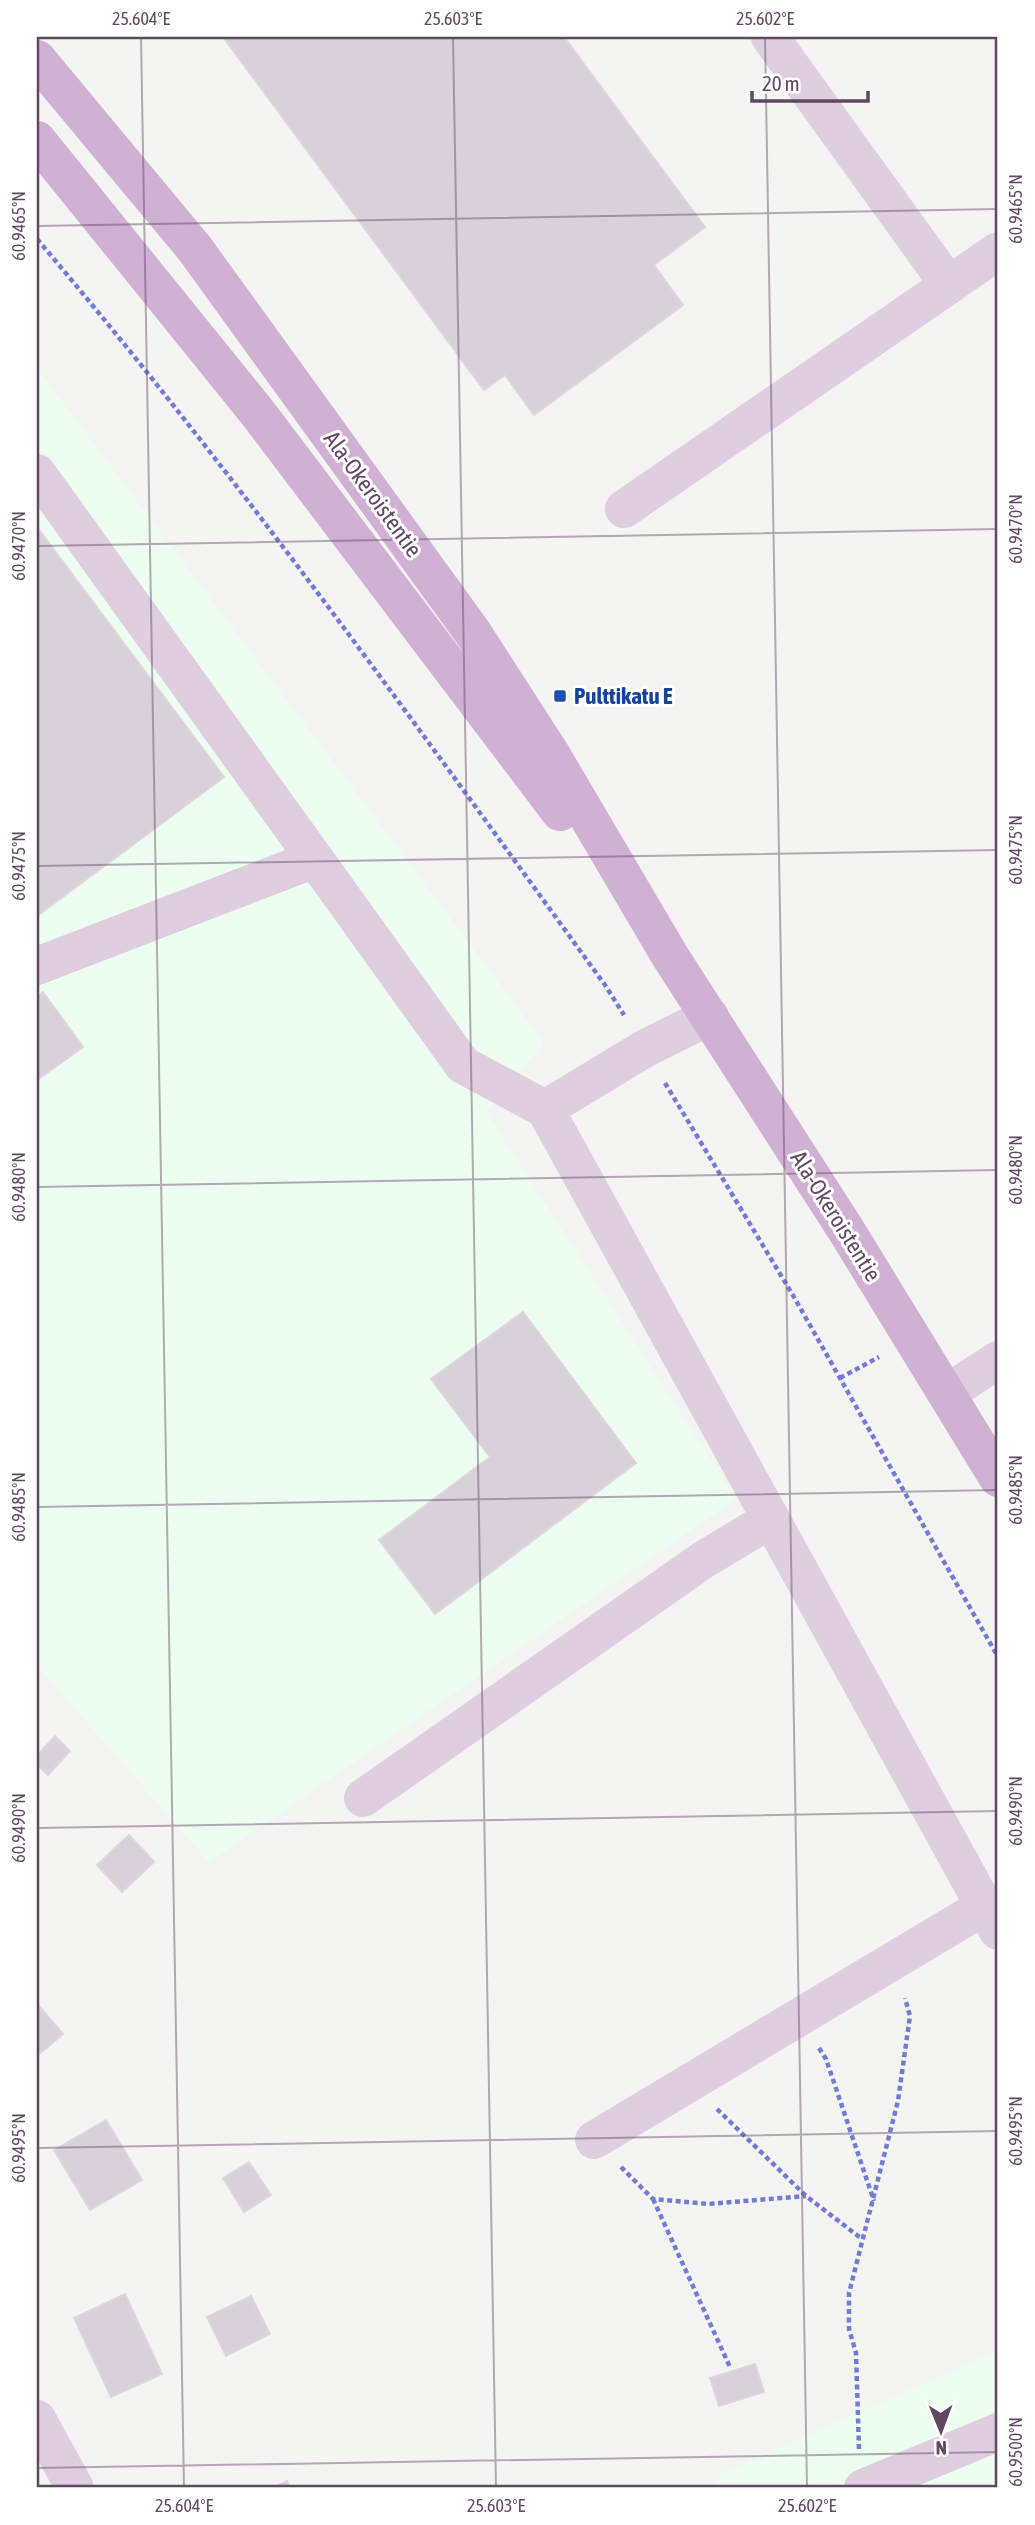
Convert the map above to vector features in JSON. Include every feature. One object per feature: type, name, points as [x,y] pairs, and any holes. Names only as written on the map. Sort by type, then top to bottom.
[{"type":"main road","name":"Ala-Okeroistentie","points":[[37,59],[194,249],[465,621],[551,754],[670,956],[998,1478]]},
{"type":"main road","name":"Ala-Okeroistentie","points":[[37,140],[257,412],[670,956]]},
{"type":"street","points":[[771,37],[949,285]]},
{"type":"street","points":[[624,509],[998,251]]},
{"type":"street","points":[[37,473],[463,1065],[545,1109],[991,1918],[893,1961],[594,2140]]},
{"type":"street","points":[[37,966],[43,961],[315,859]]},
{"type":"street","points":[[545,1109],[645,1049],[710,1016]]},
{"type":"street","points":[[947,1393],[998,1360]]},
{"type":"street","points":[[363,1798],[703,1560],[771,1519]]},
{"type":"street","points":[[37,2421],[75,2488]]},
{"type":"street","points":[[861,2475],[998,2432]]},
{"type":"path","points":[[37,239],[108,322],[304,571],[605,985],[794,1297],[998,1657]]},
{"type":"path","points":[[861,2475],[856,2353],[849,2329],[849,2293],[898,2101],[910,2016],[893,1961]]},
{"type":"path","points":[[800,2017],[826,2059],[874,2201]]},
{"type":"path","points":[[695,2081],[716,2108],[806,2196],[862,2239]]},
{"type":"path","points":[[594,2140],[653,2199],[730,2367]]},
{"type":"path","points":[[653,2199],[708,2204],[806,2196]]},
{"type":"shaded area","points":[[37,368],[544,1043],[486,1112],[736,1499],[209,1862],[37,1665]]},
{"type":"shaded area","points":[[998,2351],[998,2488],[715,2488],[721,2474]]},
{"type":"building","points":[[223,37],[564,37],[705,227],[654,265],[683,305],[534,415],[505,375],[484,390]]},
{"type":"building","points":[[37,527],[224,777],[37,916]]},
{"type":"building","points":[[43,992],[83,1047],[37,1080],[37,997]]},
{"type":"building","points":[[523,1312],[636,1463],[435,1614],[379,1540],[490,1457],[431,1379]]},
{"type":"building","points":[[55,1736],[70,1751],[48,1775],[37,1764],[37,1756]]},
{"type":"building","points":[[129,1835],[154,1862],[122,1892],[97,1865]]},
{"type":"building","points":[[39,2006],[63,2034],[37,2056],[37,2008]]},
{"type":"building","points":[[106,2120],[142,2180],[90,2210],[54,2150]]},
{"type":"building","points":[[249,2162],[271,2195],[244,2212],[223,2178]]},
{"type":"building","points":[[125,2294],[162,2374],[111,2397],[74,2318]]},
{"type":"building","points":[[251,2296],[270,2334],[226,2356],[207,2317]]},
{"type":"building","points":[[755,2364],[764,2392],[719,2406],[710,2378]]},
{"type":"building","points":[[287,2481],[290,2488],[272,2488]]},
{"type":"place","name":"Pulttikatu E","points":[[560,696]]}]
